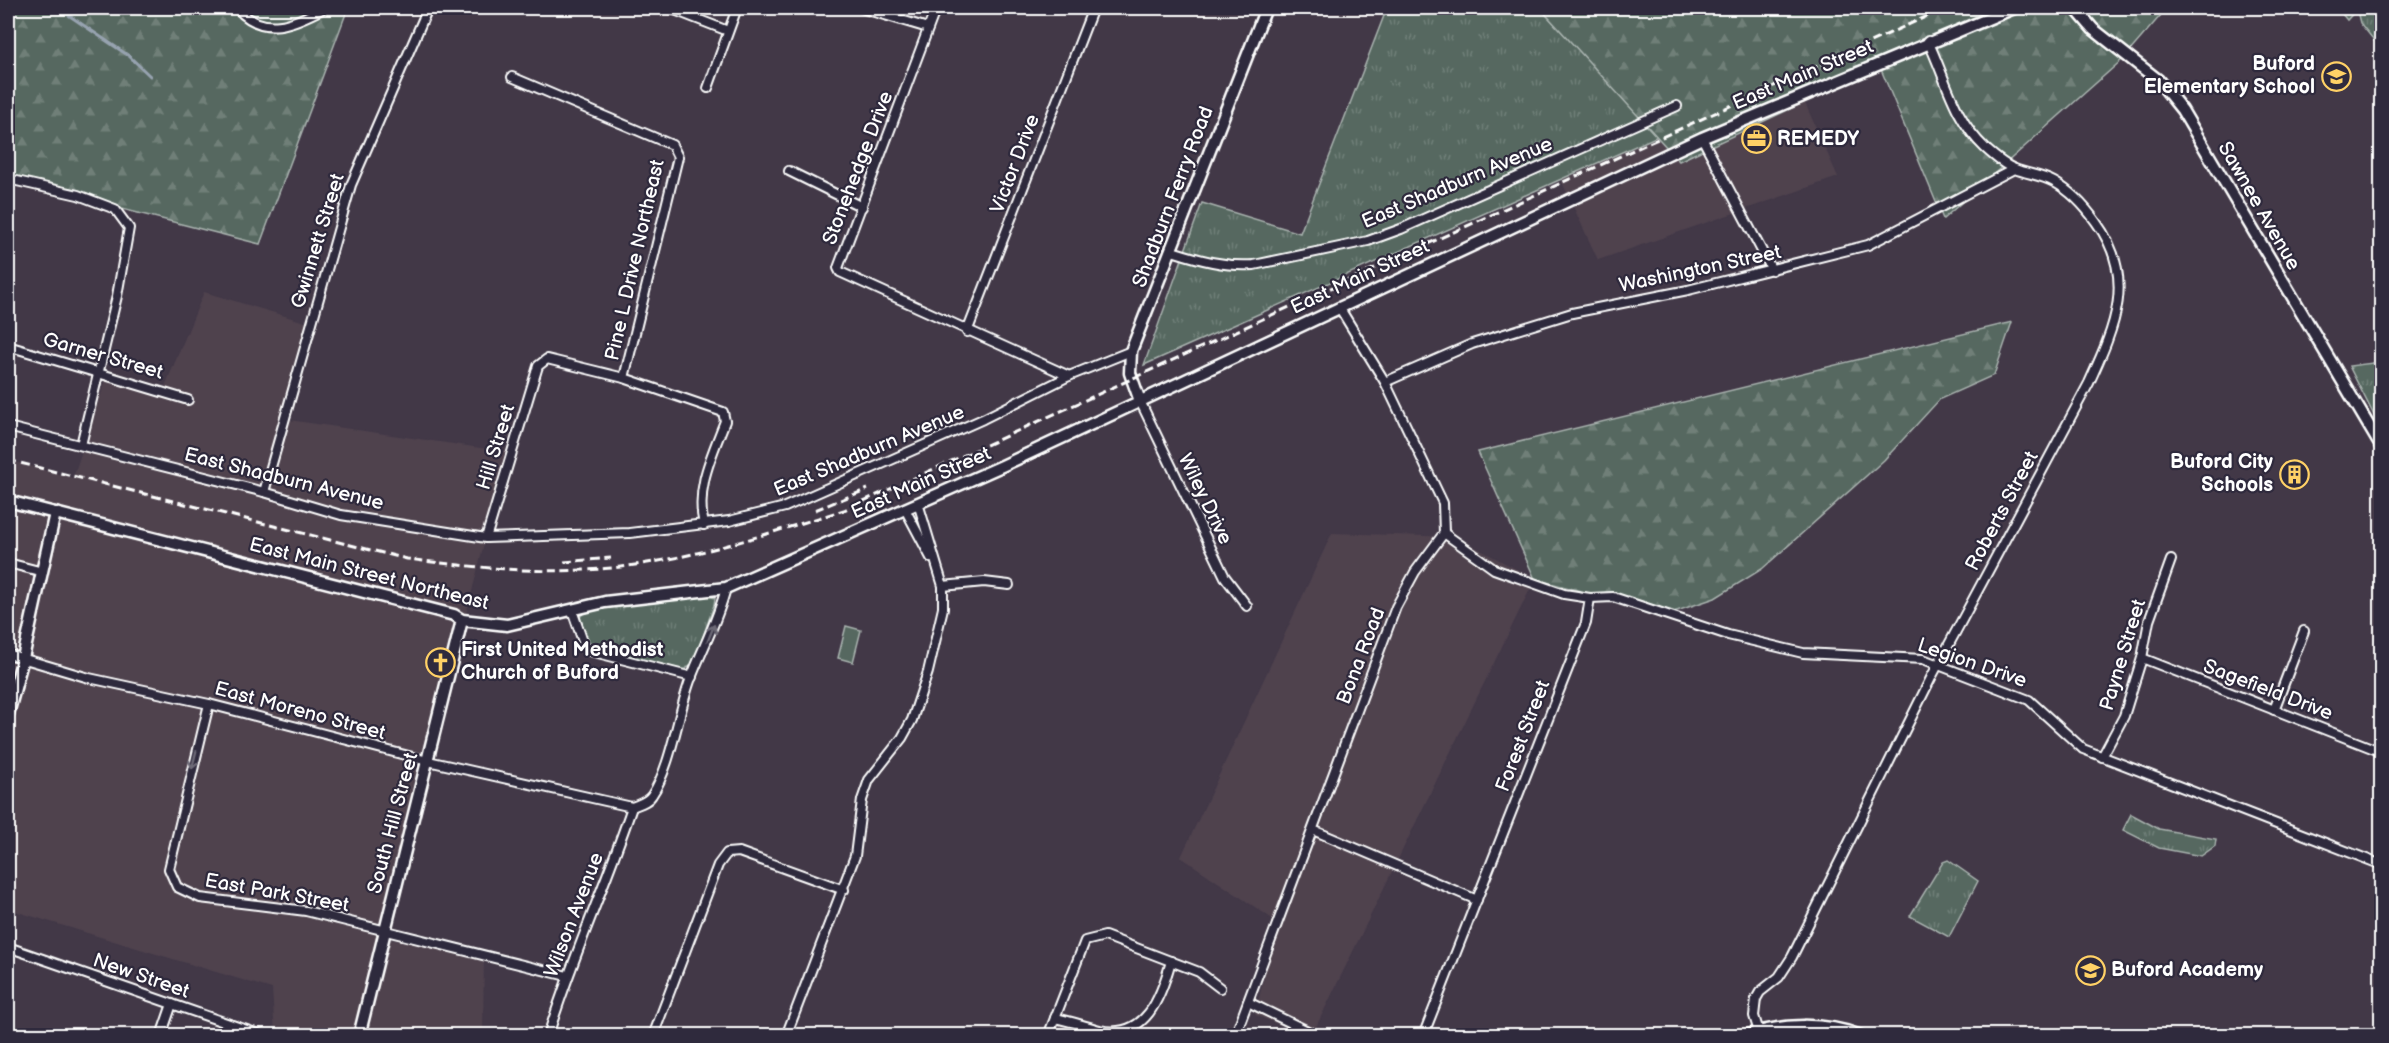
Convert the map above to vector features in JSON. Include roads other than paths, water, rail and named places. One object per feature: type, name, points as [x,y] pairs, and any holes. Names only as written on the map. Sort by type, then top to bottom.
[{"type":"street","points":[[237,8],[254,23],[279,26],[296,23],[324,8]]},
{"type":"street","name":"Gwinnett Street","points":[[264,492],[351,184],[428,8]]},
{"type":"street","points":[[669,8],[728,31]]},
{"type":"street","points":[[708,88],[738,8]]},
{"type":"street","points":[[861,8],[928,28]]},
{"type":"street","name":"Stonehedge Drive","points":[[936,8],[838,268],[840,272],[967,332],[1069,376]]},
{"type":"street","name":"Victor Drive","points":[[967,332],[1094,8]]},
{"type":"street","name":"Shadburn Ferry Road","points":[[1140,401],[1130,373],[1131,351],[1266,8]]},
{"type":"street","name":"East Main Street","points":[[726,588],[1140,401],[1702,138],[1928,41],[2014,8]]},
{"type":"street","name":"Sawnee Avenue","points":[[2076,8],[2093,29],[2158,80],[2182,110],[2382,448]]},
{"type":"street","name":"Roberts Street","points":[[1760,1033],[1754,1016],[1756,999],[1760,992],[1779,977],[1792,957],[1938,665],[2089,383],[2107,345],[2118,301],[2120,276],[2113,250],[2092,217],[2076,196],[2052,181],[2014,169],[1986,148],[1959,117],[1928,41]]},
{"type":"street","name":"Pine L Drive Northeast","points":[[512,77],[672,145],[676,151],[678,157],[624,378]]},
{"type":"street","name":"East Shadburn Avenue","points":[[1172,251],[1221,265],[1246,266],[1368,241],[1401,229],[1677,106]]},
{"type":"street","points":[[1702,138],[1772,270]]},
{"type":"street","name":"Washington Street","points":[[1385,382],[1472,344],[1572,313],[1772,270],[1868,245],[2014,169]]},
{"type":"street","points":[[789,171],[862,207]]},
{"type":"street","points":[[8,179],[78,195],[115,209],[129,228],[117,296],[81,445]]},
{"type":"street","points":[[1339,307],[1385,382],[1443,503],[1444,533],[1494,569],[1564,594],[1590,597]]},
{"type":"street","name":"Garner Street","points":[[8,346],[188,400]]},
{"type":"street","name":"East Shadburn Avenue","points":[[8,427],[264,492],[340,515],[486,538],[630,534],[705,525],[785,507],[983,419],[1069,376],[1131,351]]},
{"type":"street","name":"Hill Street","points":[[486,538],[538,366],[547,359],[624,378]]},
{"type":"street","points":[[624,378],[723,412],[725,421],[702,486],[700,506],[705,525]]},
{"type":"street","name":"Wiley Drive","points":[[1140,401],[1225,577],[1247,606]]},
{"type":"street","name":"East Main Street Northeast","points":[[8,501],[454,615],[462,620],[507,626],[605,602],[726,588]]},
{"type":"street","points":[[786,1035],[844,890],[855,856],[862,800],[869,780],[902,738],[912,720],[928,672],[943,608],[943,586],[918,503]]},
{"type":"street","points":[[905,509],[936,567]]},
{"type":"street","points":[[8,714],[43,573],[55,513]]},
{"type":"street","name":"Bona Road","points":[[1235,1035],[1396,607],[1415,572],[1444,533]]},
{"type":"street","name":"Payne Street","points":[[2102,757],[2124,716],[2142,658],[2149,621],[2171,560]]},
{"type":"street","points":[[8,563],[43,573]]},
{"type":"street","points":[[943,586],[984,582],[1009,585]]},
{"type":"street","points":[[632,807],[648,800],[652,795],[665,764],[692,677],[711,633],[726,588]]},
{"type":"street","name":"Legion Drive","points":[[1590,597],[1613,597],[1728,635],[1803,653],[1903,656],[1923,659],[2029,700],[2083,749],[2382,865]]},
{"type":"street","name":"Forest Street","points":[[1423,1035],[1586,623],[1590,597]]},
{"type":"street","points":[[572,610],[586,650],[692,677]]},
{"type":"street","name":"South Hill Street","points":[[359,1035],[462,620]]},
{"type":"street","points":[[2274,710],[2304,631]]},
{"type":"street","name":"East Moreno Street","points":[[8,654],[89,678],[209,704],[428,761],[632,807]]},
{"type":"street","name":"Sagefield Drive","points":[[2142,658],[2382,752]]},
{"type":"street","name":"East Park Street","points":[[209,704],[169,869],[177,887],[200,898],[306,911],[567,976]]},
{"type":"street","name":"Wilson Avenue","points":[[548,1035],[567,976],[609,875],[632,807]]},
{"type":"street","points":[[1312,830],[1477,900]]},
{"type":"street","points":[[653,1035],[718,865],[727,853],[739,852],[844,890]]},
{"type":"street","points":[[1048,1035],[1085,941],[1105,936],[1199,972],[1220,988]]},
{"type":"street","name":"New Street","points":[[8,950],[264,1035]]},
{"type":"street","points":[[1055,1018],[1100,1030],[1121,1032],[1139,1022],[1155,1006],[1171,961]]},
{"type":"street","points":[[1248,1002],[1318,1035]]},
{"type":"street","points":[[161,1035],[172,1004]]},
{"type":"street","points":[[1746,1035],[1810,1024],[1837,1027],[1861,1035]]},
{"type":"waterway","points":[[58,8],[129,56],[150,76]]},
{"type":"railway","points":[[8,460],[407,559],[495,568],[562,571],[650,563],[683,556],[844,510],[1945,8]]},
{"type":"railway","points":[[815,510],[868,489]]},
{"type":"railway","points":[[564,562],[611,558]]},
{"type":"place","name":"Buford Elementary School","points":[[2336,76]]},
{"type":"place","name":"REMEDY","points":[[1756,139]]},
{"type":"place","name":"Buford City Schools","points":[[2294,474]]},
{"type":"place","name":"First United Methodist Church of Buford","points":[[440,662]]},
{"type":"place","name":"Buford Academy","points":[[2090,970]]}]
